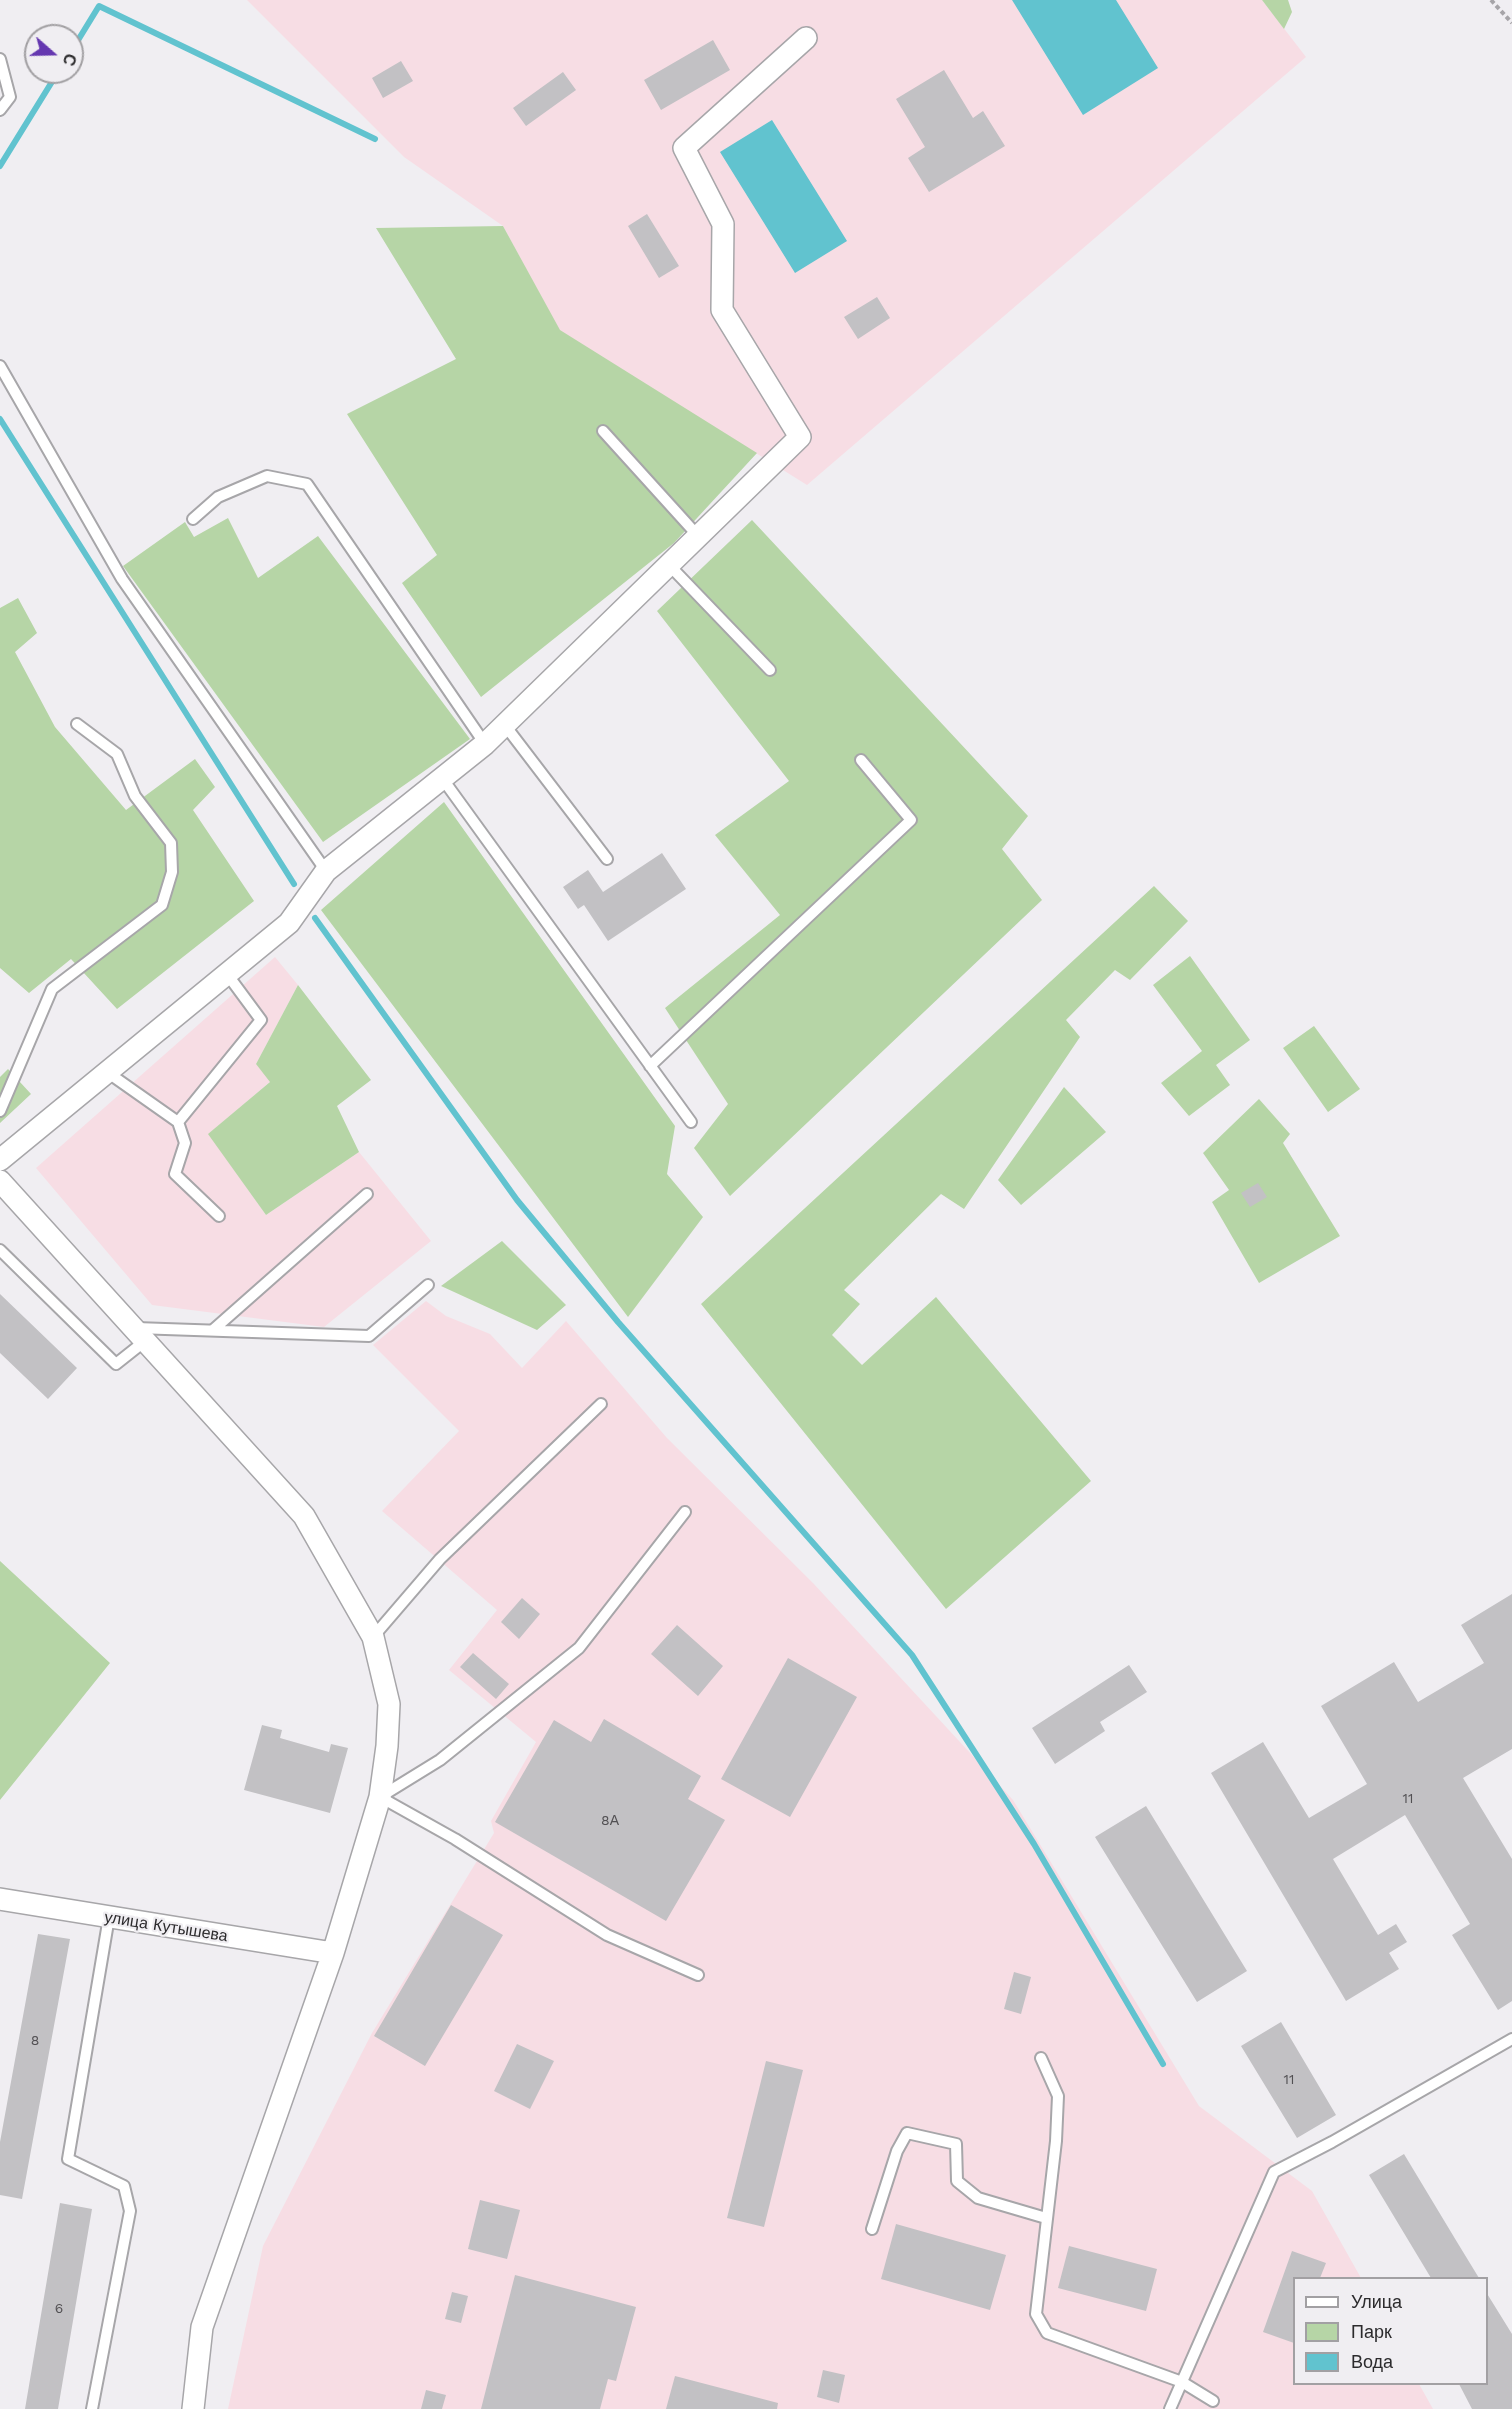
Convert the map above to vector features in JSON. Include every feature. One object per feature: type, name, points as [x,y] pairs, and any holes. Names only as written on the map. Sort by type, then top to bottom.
[{"type":"street","points":[[0,1160],[289,923],[326,871],[485,744],[801,436],[722,310],[723,224],[684,148],[806,38]]},
{"type":"street","points":[[0,1181],[304,1516],[373,1637],[389,1704],[387,1746],[380,1797],[333,1953],[202,2326],[193,2409]]},
{"type":"street","name":"улица Кутышева","points":[[0,1899],[333,1953]]},
{"type":"lane","points":[[0,59],[10,97],[0,110]]},
{"type":"lane","points":[[0,366],[122,579],[326,871]]},
{"type":"lane","points":[[603,431],[699,537]]},
{"type":"lane","points":[[193,519],[218,497],[267,476],[307,484],[485,744]]},
{"type":"lane","points":[[670,566],[770,670]]},
{"type":"lane","points":[[0,1111],[52,989],[162,905],[172,872],[171,843],[135,796],[117,754],[77,724]]},
{"type":"lane","points":[[504,724],[607,860]]},
{"type":"lane","points":[[650,1066],[911,820],[861,760]]},
{"type":"lane","points":[[442,778],[691,1122]]},
{"type":"lane","points":[[178,1122],[261,1020],[227,974]]},
{"type":"lane","points":[[107,1072],[178,1122],[185,1143],[175,1174],[219,1216]]},
{"type":"lane","points":[[213,1330],[367,1194]]},
{"type":"lane","points":[[0,1250],[116,1364],[139,1334],[213,1330],[369,1336],[428,1285]]},
{"type":"lane","points":[[373,1637],[440,1559],[601,1404]]},
{"type":"lane","points":[[685,1512],[579,1648],[440,1760],[380,1797],[454,1839],[607,1935],[698,1975]]},
{"type":"lane","points":[[92,2409],[130,2211],[124,2186],[68,2159],[109,1917]]},
{"type":"lane","points":[[1170,2409],[1274,2172],[1332,2142],[1512,2040]]},
{"type":"lane","points":[[1041,2058],[1058,2096],[1056,2141],[1036,2314],[1047,2333],[1182,2382],[1213,2401]]},
{"type":"lane","points":[[873,2229],[897,2151],[907,2133],[957,2144],[957,2181],[978,2198],[1046,2218]]},
{"type":"path","points":[[1491,0],[1512,23]]},
{"type":"shaded area","points":[[247,0],[1262,0],[1306,57],[807,485],[559,330],[503,226],[404,157]]},
{"type":"shaded area","points":[[275,957],[298,985],[256,1064],[271,1081],[209,1134],[266,1215],[359,1152],[431,1241],[324,1327],[152,1305],[36,1168]]},
{"type":"shaded area","points":[[426,1301],[446,1316],[490,1334],[522,1368],[566,1321],[667,1438],[813,1583],[1013,1800],[1199,2106],[1312,2191],[1360,2277],[1293,2277],[1293,2385],[1420,2385],[1433,2409],[228,2409],[263,2246],[372,2033],[494,1833],[491,1821],[536,1742],[449,1670],[497,1610],[382,1511],[459,1431],[373,1345]]},
{"type":"green space","points":[[1262,0],[1288,0],[1292,12],[1284,29]]},
{"type":"green space","points":[[503,226],[560,330],[757,453],[674,543],[481,697],[402,583],[437,555],[347,414],[456,359],[376,228]]},
{"type":"green space","points":[[228,518],[258,578],[318,536],[470,739],[323,842],[123,566],[185,522],[194,537]]},
{"type":"green space","points":[[752,520],[1028,816],[1002,849],[1042,900],[730,1196],[694,1148],[728,1104],[665,1008],[780,915],[715,835],[789,781],[657,611]]},
{"type":"green space","points":[[18,598],[37,633],[15,652],[55,727],[126,810],[195,759],[215,787],[193,810],[254,901],[117,1009],[71,959],[29,993],[0,968],[0,608]]},
{"type":"green space","points":[[444,802],[675,1126],[667,1174],[703,1217],[628,1317],[321,910]]},
{"type":"green space","points":[[1154,886],[1188,921],[1130,980],[1115,970],[1066,1020],[1080,1037],[964,1209],[941,1194],[844,1290],[860,1304],[832,1335],[862,1365],[936,1297],[1091,1481],[946,1609],[701,1304]]},
{"type":"green space","points":[[1190,956],[1250,1040],[1216,1065],[1230,1085],[1189,1116],[1161,1083],[1202,1051],[1153,985]]},
{"type":"green space","points":[[298,985],[371,1080],[337,1106],[359,1152],[266,1215],[208,1134],[270,1082],[256,1064]]},
{"type":"green space","points":[[1314,1026],[1360,1089],[1328,1112],[1283,1048]]},
{"type":"green space","points":[[8,1069],[31,1094],[0,1123],[0,1077]]},
{"type":"green space","points":[[1064,1087],[1106,1132],[1021,1205],[998,1180]]},
{"type":"green space","points":[[1259,1099],[1290,1134],[1283,1143],[1340,1236],[1259,1283],[1212,1202],[1229,1190],[1203,1153]]},
{"type":"green space","points":[[502,1241],[566,1305],[537,1330],[441,1286]]},
{"type":"green space","points":[[0,1561],[110,1663],[0,1800]]},
{"type":"water","points":[[1012,0],[1116,0],[1158,68],[1083,115]]},
{"type":"water","points":[[772,120],[847,241],[795,273],[720,152]]},
{"type":"building","points":[[713,40],[730,70],[661,110],[644,80]]},
{"type":"building","points":[[401,61],[413,81],[383,98],[372,78]]},
{"type":"building","points":[[944,70],[973,118],[983,111],[1005,146],[929,192],[908,158],[925,147],[896,99]]},
{"type":"building","points":[[563,72],[576,90],[526,126],[513,108]]},
{"type":"building","points":[[647,214],[679,266],[659,278],[628,226]]},
{"type":"building","points":[[877,297],[890,318],[858,339],[844,317]]},
{"type":"building","points":[[662,853],[686,889],[608,941],[584,905],[578,909],[563,887],[588,870],[603,892]]},
{"type":"building","points":[[1258,1183],[1267,1197],[1250,1207],[1241,1193]]},
{"type":"building","points":[[0,1294],[77,1368],[48,1399],[0,1353]]},
{"type":"building","points":[[1512,1594],[1512,1749],[1463,1778],[1512,1859],[1512,2001],[1498,2010],[1452,1935],[1470,1924],[1405,1815],[1333,1859],[1378,1935],[1396,1924],[1407,1942],[1389,1953],[1399,1969],[1346,2001],[1211,1773],[1263,1742],[1309,1818],[1367,1784],[1321,1706],[1394,1662],[1418,1702],[1484,1663],[1461,1625]]},
{"type":"building","points":[[522,1598],[540,1614],[519,1639],[501,1622]]},
{"type":"building","points":[[677,1625],[723,1666],[698,1696],[651,1654]]},
{"type":"building","points":[[473,1653],[509,1684],[496,1699],[460,1667]]},
{"type":"building","points":[[788,1658],[857,1697],[790,1817],[721,1779]]},
{"type":"building","points":[[1129,1665],[1147,1692],[1100,1722],[1105,1731],[1055,1764],[1032,1728]]},
{"type":"building","points":[[604,1719],[701,1776],[688,1799],[725,1820],[666,1921],[495,1822],[554,1720],[591,1742]]},
{"type":"building","points":[[262,1725],[282,1730],[280,1738],[329,1752],[331,1744],[348,1748],[330,1813],[244,1790]]},
{"type":"building","points":[[1146,1806],[1247,1971],[1197,2002],[1095,1837]]},
{"type":"building","points":[[451,1905],[503,1935],[425,2066],[374,2036]]},
{"type":"building","points":[[38,1934],[70,1939],[22,2199],[0,2195],[0,2142]]},
{"type":"building","points":[[1014,1972],[1031,1977],[1021,2014],[1004,2009]]},
{"type":"building","points":[[1281,2022],[1336,2115],[1297,2138],[1241,2046]]},
{"type":"building","points":[[517,2044],[554,2061],[530,2109],[494,2091]]},
{"type":"building","points":[[766,2061],[803,2070],[764,2227],[727,2218]]},
{"type":"building","points":[[1404,2154],[1478,2277],[1430,2277],[1369,2175]]},
{"type":"building","points":[[480,2200],[520,2210],[507,2259],[468,2249]]},
{"type":"building","points":[[60,2203],[92,2209],[58,2409],[25,2409]]},
{"type":"building","points":[[896,2224],[1006,2255],[990,2310],[881,2279]]},
{"type":"building","points":[[1069,2246],[1157,2269],[1146,2311],[1058,2288]]},
{"type":"building","points":[[1292,2251],[1326,2263],[1320,2277],[1293,2277],[1293,2343],[1263,2332]]},
{"type":"building","points":[[515,2275],[636,2307],[616,2381],[608,2379],[600,2409],[481,2409]]},
{"type":"building","points":[[452,2292],[468,2296],[461,2323],[445,2319]]},
{"type":"building","points":[[1488,2295],[1512,2334],[1512,2409],[1472,2409],[1460,2385],[1488,2385]]},
{"type":"building","points":[[823,2370],[845,2375],[839,2403],[817,2397]]},
{"type":"building","points":[[675,2376],[778,2403],[777,2409],[666,2409]]},
{"type":"building","points":[[426,2390],[446,2395],[442,2409],[421,2409]]},
{"type":"waterway","points":[[84,30],[99,6],[375,139]]},
{"type":"waterway","points":[[0,166],[51,84]]},
{"type":"waterway","points":[[0,419],[294,884]]},
{"type":"waterway","points":[[315,918],[517,1200],[618,1322],[912,1655],[1034,1844],[1163,2064]]}]
